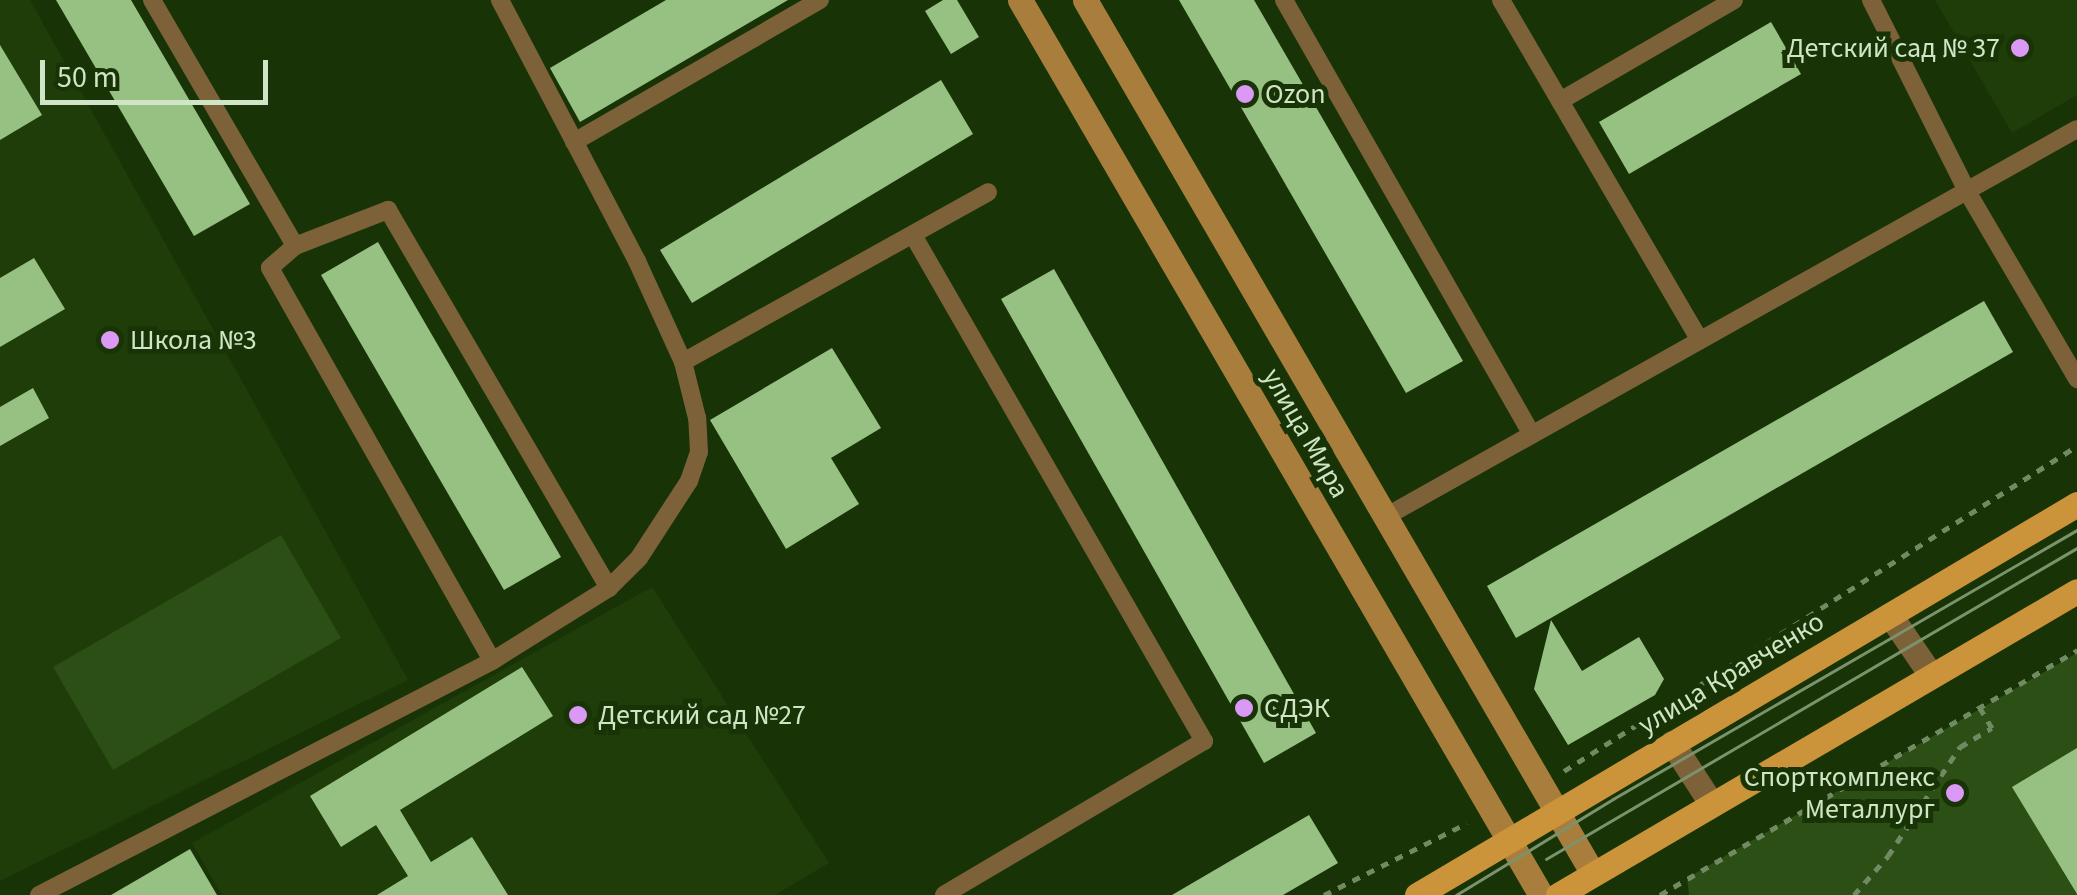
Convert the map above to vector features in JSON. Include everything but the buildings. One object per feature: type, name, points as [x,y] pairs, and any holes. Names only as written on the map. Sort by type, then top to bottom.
[{"type":"main road","name":"улица Кравченко","points":[[1418,895],[2077,504]]},
{"type":"main road","points":[[1558,895],[2077,591]]},
{"type":"street","name":"улица Мира","points":[[1020,0],[1541,895]]},
{"type":"street","name":"улица Мира","points":[[1085,0],[1592,872]]},
{"type":"street","points":[[1890,614],[1930,675]]},
{"type":"street","points":[[1672,743],[1710,804]]},
{"type":"lane","points":[[152,0],[295,246]]},
{"type":"lane","points":[[39,895],[492,660],[610,588],[639,558],[673,510],[699,452],[697,418],[683,362],[500,0]]},
{"type":"lane","points":[[574,142],[820,0]]},
{"type":"lane","points":[[1284,0],[1532,434]]},
{"type":"lane","points":[[1501,0],[1700,340]]},
{"type":"lane","points":[[1560,101],[1734,0]]},
{"type":"lane","points":[[1870,0],[1968,192],[2077,378]]},
{"type":"lane","points":[[1385,517],[2077,129]]},
{"type":"lane","points":[[683,362],[988,192]]},
{"type":"lane","points":[[492,660],[270,268],[295,246],[388,210],[610,588]]},
{"type":"lane","points":[[913,235],[1204,741],[944,895]]},
{"type":"path","points":[[1540,786],[2077,446]]},
{"type":"path","points":[[1660,895],[2077,650]]},
{"type":"path","points":[[1854,895],[1888,856],[1960,748],[1992,728],[1980,708]]},
{"type":"path","points":[[1324,895],[1492,811]]},
{"type":"shaded area","name":"Школа №3","points":[[0,0],[30,0],[408,680],[0,881]]},
{"type":"shaded area","name":"Детский сад № 37","points":[[1935,0],[2077,0],[2077,95],[2012,133]]},
{"type":"shaded area","points":[[281,535],[341,638],[113,770],[53,667]]},
{"type":"shaded area","name":"Детский сад №27","points":[[652,587],[829,863],[775,895],[222,895],[192,843]]},
{"type":"shaded area","name":"Спорткомплекс Металлург","points":[[2077,653],[2077,895],[1689,895],[1687,878]]},
{"type":"tram line","points":[[1456,895],[1613,799],[2077,530]]},
{"type":"tram line","points":[[1546,859],[2077,548]]},
{"type":"place","name":"Детский сад № 37","points":[[2020,48]]},
{"type":"place","name":"Ozon","points":[[1245,94]]},
{"type":"place","name":"Школа №3","points":[[110,340]]},
{"type":"place","name":"СДЭК","points":[[1244,708]]},
{"type":"place","name":"Детский сад №27","points":[[578,715]]},
{"type":"place","name":"Спорткомплекс Металлург","points":[[1955,793]]}]
